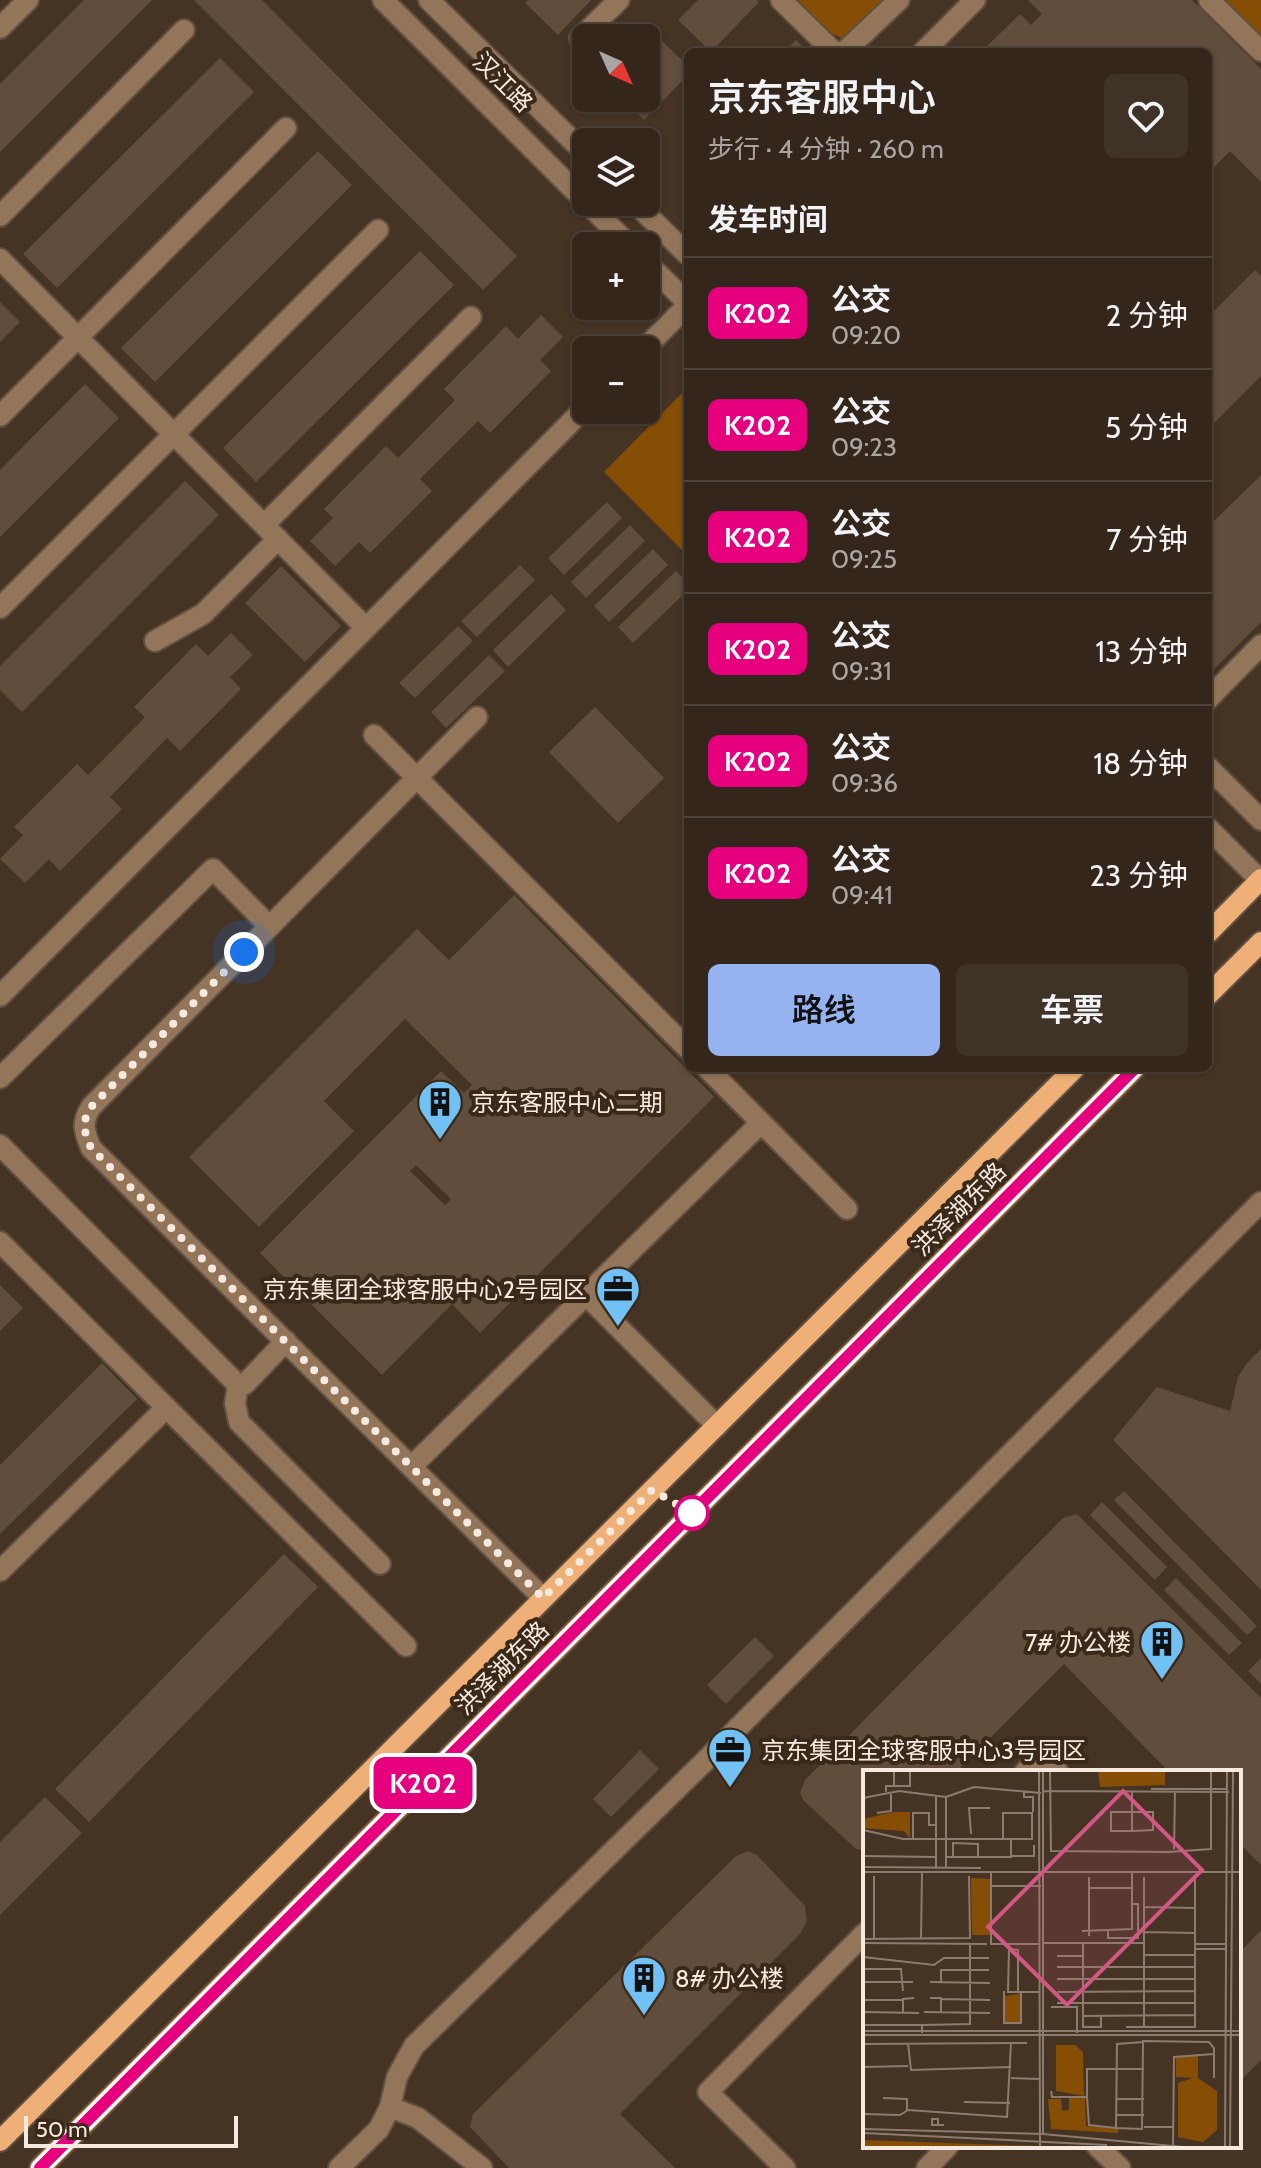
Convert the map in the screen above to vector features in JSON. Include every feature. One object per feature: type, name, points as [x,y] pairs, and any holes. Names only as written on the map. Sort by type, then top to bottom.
[{"type":"main road","points":[[1212,929],[1261,880]]},
{"type":"main road","points":[[1212,991],[1261,942]]},
{"type":"main road","name":"洪泽湖东路","points":[[0,2141],[1071,1072]]},
{"type":"main road","name":"洪泽湖东路","points":[[40,2168],[1131,1072]]},
{"type":"street","points":[[0,28],[28,0]]},
{"type":"street","name":"汉江路","points":[[383,0],[572,188]]},
{"type":"street","name":"汉江路","points":[[429,0],[572,140]]},
{"type":"street","points":[[594,24],[619,0]]},
{"type":"street","points":[[781,0],[830,48]]},
{"type":"street","points":[[845,48],[899,0]]},
{"type":"street","points":[[927,48],[975,0]]},
{"type":"street","points":[[1209,0],[1261,51]]},
{"type":"street","points":[[0,216],[184,30]]},
{"type":"street","points":[[0,416],[286,128]]},
{"type":"street","name":"汉江路","points":[[600,216],[616,232]]},
{"type":"street","points":[[648,216],[684,251]]},
{"type":"street","points":[[0,608],[378,230]]},
{"type":"street","points":[[0,259],[366,628]]},
{"type":"street","points":[[660,275],[684,296]]},
{"type":"street","points":[[655,336],[684,300]]},
{"type":"street","points":[[155,641],[203,614],[271,532],[471,317]]},
{"type":"street","points":[[0,996],[572,421]]},
{"type":"street","points":[[1212,695],[1261,645]]},
{"type":"street","points":[[477,717],[91,1107],[84,1118],[83,1130],[91,1148],[543,1598]]},
{"type":"street","points":[[374,735],[684,1045]]},
{"type":"street","points":[[1212,771],[1261,820]]},
{"type":"street","points":[[1212,832],[1261,880]]},
{"type":"street","points":[[0,1078],[213,869],[269,926]]},
{"type":"street","points":[[711,1072],[847,1209]]},
{"type":"street","points":[[412,1466],[761,1123]]},
{"type":"street","points":[[0,1145],[238,1385]]},
{"type":"street","points":[[339,2168],[379,2129],[390,2107],[397,2077],[414,2046],[705,1761],[1261,1202]]},
{"type":"street","points":[[0,1242],[406,1646]]},
{"type":"street","points":[[586,1295],[717,1426]]},
{"type":"street","points":[[238,1385],[245,1384],[286,1341]]},
{"type":"street","points":[[238,1385],[235,1403],[239,1422],[380,1564]]},
{"type":"street","points":[[0,1571],[166,1408]]},
{"type":"street","points":[[1027,1770],[1041,1755],[1056,1770]]},
{"type":"street","points":[[785,2168],[708,2092],[863,1935]]},
{"type":"street","points":[[390,2107],[418,2118],[482,2168]]},
{"type":"street","points":[[927,2168],[946,2148]]},
{"type":"street","points":[[1099,2148],[1120,2168]]},
{"type":"shaded area","points":[[798,0],[890,0],[843,39],[830,32]]},
{"type":"shaded area","points":[[1215,0],[1261,0],[1261,46]]},
{"type":"shaded area","points":[[684,391],[684,552],[604,472],[651,424],[660,424],[660,415]]},
{"type":"building","points":[[84,0],[152,0],[0,152],[0,84]]},
{"type":"building","points":[[194,0],[262,0],[517,256],[483,290]]},
{"type":"building","points":[[528,0],[591,0],[558,35],[525,3]]},
{"type":"building","points":[[698,0],[759,2],[715,48],[707,48],[678,20]]},
{"type":"building","points":[[1028,0],[1192,0],[1261,69],[1261,182],[1230,151],[1212,170],[1212,48],[985,48],[1020,14],[1031,25],[1042,14]]},
{"type":"building","points":[[660,39],[684,62],[684,79],[660,104]]},
{"type":"building","points":[[796,40],[804,48],[788,48]]},
{"type":"building","points":[[220,58],[254,92],[57,288],[23,254]]},
{"type":"building","points":[[636,112],[652,112],[644,120]]},
{"type":"building","points":[[318,151],[352,185],[155,382],[121,348]]},
{"type":"building","points":[[420,251],[454,285],[256,482],[223,448]]},
{"type":"building","points":[[1255,270],[1261,276],[1261,376],[1212,425],[1212,313]]},
{"type":"building","points":[[0,302],[20,322],[0,342]]},
{"type":"building","points":[[541,315],[563,337],[540,360],[551,371],[490,433],[478,421],[420,479],[432,491],[370,553],[359,542],[335,566],[310,541],[333,518],[324,509],[386,446],[398,458],[455,400],[444,389],[506,326],[518,339]]},
{"type":"building","points":[[85,384],[119,418],[0,537],[0,470]]},
{"type":"building","points":[[1261,475],[1261,622],[1212,671],[1212,523]]},
{"type":"building","points":[[185,481],[219,515],[22,712],[0,690],[0,666]]},
{"type":"building","points":[[607,502],[622,518],[564,575],[548,558]]},
{"type":"building","points":[[630,525],[645,541],[586,598],[571,582]]},
{"type":"building","points":[[653,549],[668,565],[609,622],[594,606]]},
{"type":"building","points":[[520,565],[535,580],[477,637],[461,621]]},
{"type":"building","points":[[281,566],[341,626],[305,662],[245,603]]},
{"type":"building","points":[[676,571],[684,579],[684,594],[633,643],[618,627]]},
{"type":"building","points":[[551,594],[566,610],[508,667],[493,650]]},
{"type":"building","points":[[458,626],[473,641],[415,698],[399,683]]},
{"type":"building","points":[[231,633],[253,655],[230,677],[241,689],[180,751],[167,738],[110,797],[122,809],[60,871],[49,859],[25,883],[0,859],[23,835],[14,827],[77,764],[88,775],[145,717],[134,707],[196,644],[208,656]]},
{"type":"building","points":[[489,655],[505,671],[446,728],[431,712]]},
{"type":"building","points":[[595,707],[664,778],[618,823],[549,752]]},
{"type":"building","points":[[514,895],[684,1067],[684,1072],[689,1072],[714,1097],[480,1333],[452,1304],[382,1375],[260,1253],[441,1071],[464,1093],[472,1085],[405,1019],[324,1101],[354,1131],[259,1227],[189,1157],[417,929],[449,960]],"holes":[[[416,1165],[451,1199],[445,1205],[410,1171]]]},
{"type":"building","points":[[0,1285],[23,1308],[0,1331]]},
{"type":"building","points":[[1261,1349],[1261,1590],[1113,1440],[1157,1387],[1230,1411],[1238,1377]]},
{"type":"building","points":[[102,1363],[137,1399],[0,1534],[0,1465]]},
{"type":"building","points":[[1124,1491],[1257,1626],[1247,1635],[1114,1500]]},
{"type":"building","points":[[1102,1502],[1167,1567],[1155,1580],[1090,1515]]},
{"type":"building","name":"7# 办公楼","points":[[1077,1514],[1261,1698],[1261,1865],[1241,1845],[1241,1770],[1167,1770],[1064,1664],[958,1770],[863,1770],[863,1850],[856,1849],[804,1801],[800,1793],[805,1780],[1063,1518]]},
{"type":"building","points":[[284,1554],[318,1587],[89,1822],[55,1789]]},
{"type":"building","points":[[1176,1578],[1242,1643],[1229,1655],[1164,1590]]},
{"type":"building","points":[[755,1637],[774,1656],[726,1704],[707,1685]]},
{"type":"building","points":[[1261,1658],[1261,1684],[1248,1671]]},
{"type":"building","points":[[640,1750],[659,1769],[611,1817],[593,1799]]},
{"type":"building","points":[[45,1797],[82,1833],[0,1915],[0,1842]]},
{"type":"building","name":"8# 办公楼","points":[[748,1851],[757,1855],[805,1906],[807,1921],[800,1934],[620,2114],[675,2168],[509,2168],[470,2127],[473,2114],[736,1856]]},
{"type":"building","points":[[1261,1930],[1261,2060],[1241,2080],[1241,1951]]},
{"type":"bus line","name":"K202","points":[[40,2168],[1131,1072]]},
{"type":"place","name":"京东客服中心二期","points":[[440,1141]]},
{"type":"place","name":"京东集团全球客服中心2号园区","points":[[618,1328]]},
{"type":"place","name":"7# 办公楼","points":[[1162,1681]]},
{"type":"place","name":"京东集团全球客服中心3号园区","points":[[730,1789]]},
{"type":"place","name":"8# 办公楼","points":[[644,2017]]},
{"type":"route","points":[[244,952],[91,1107],[84,1118],[83,1130],[91,1148],[543,1598],[652,1490],[692,1513]]}]
